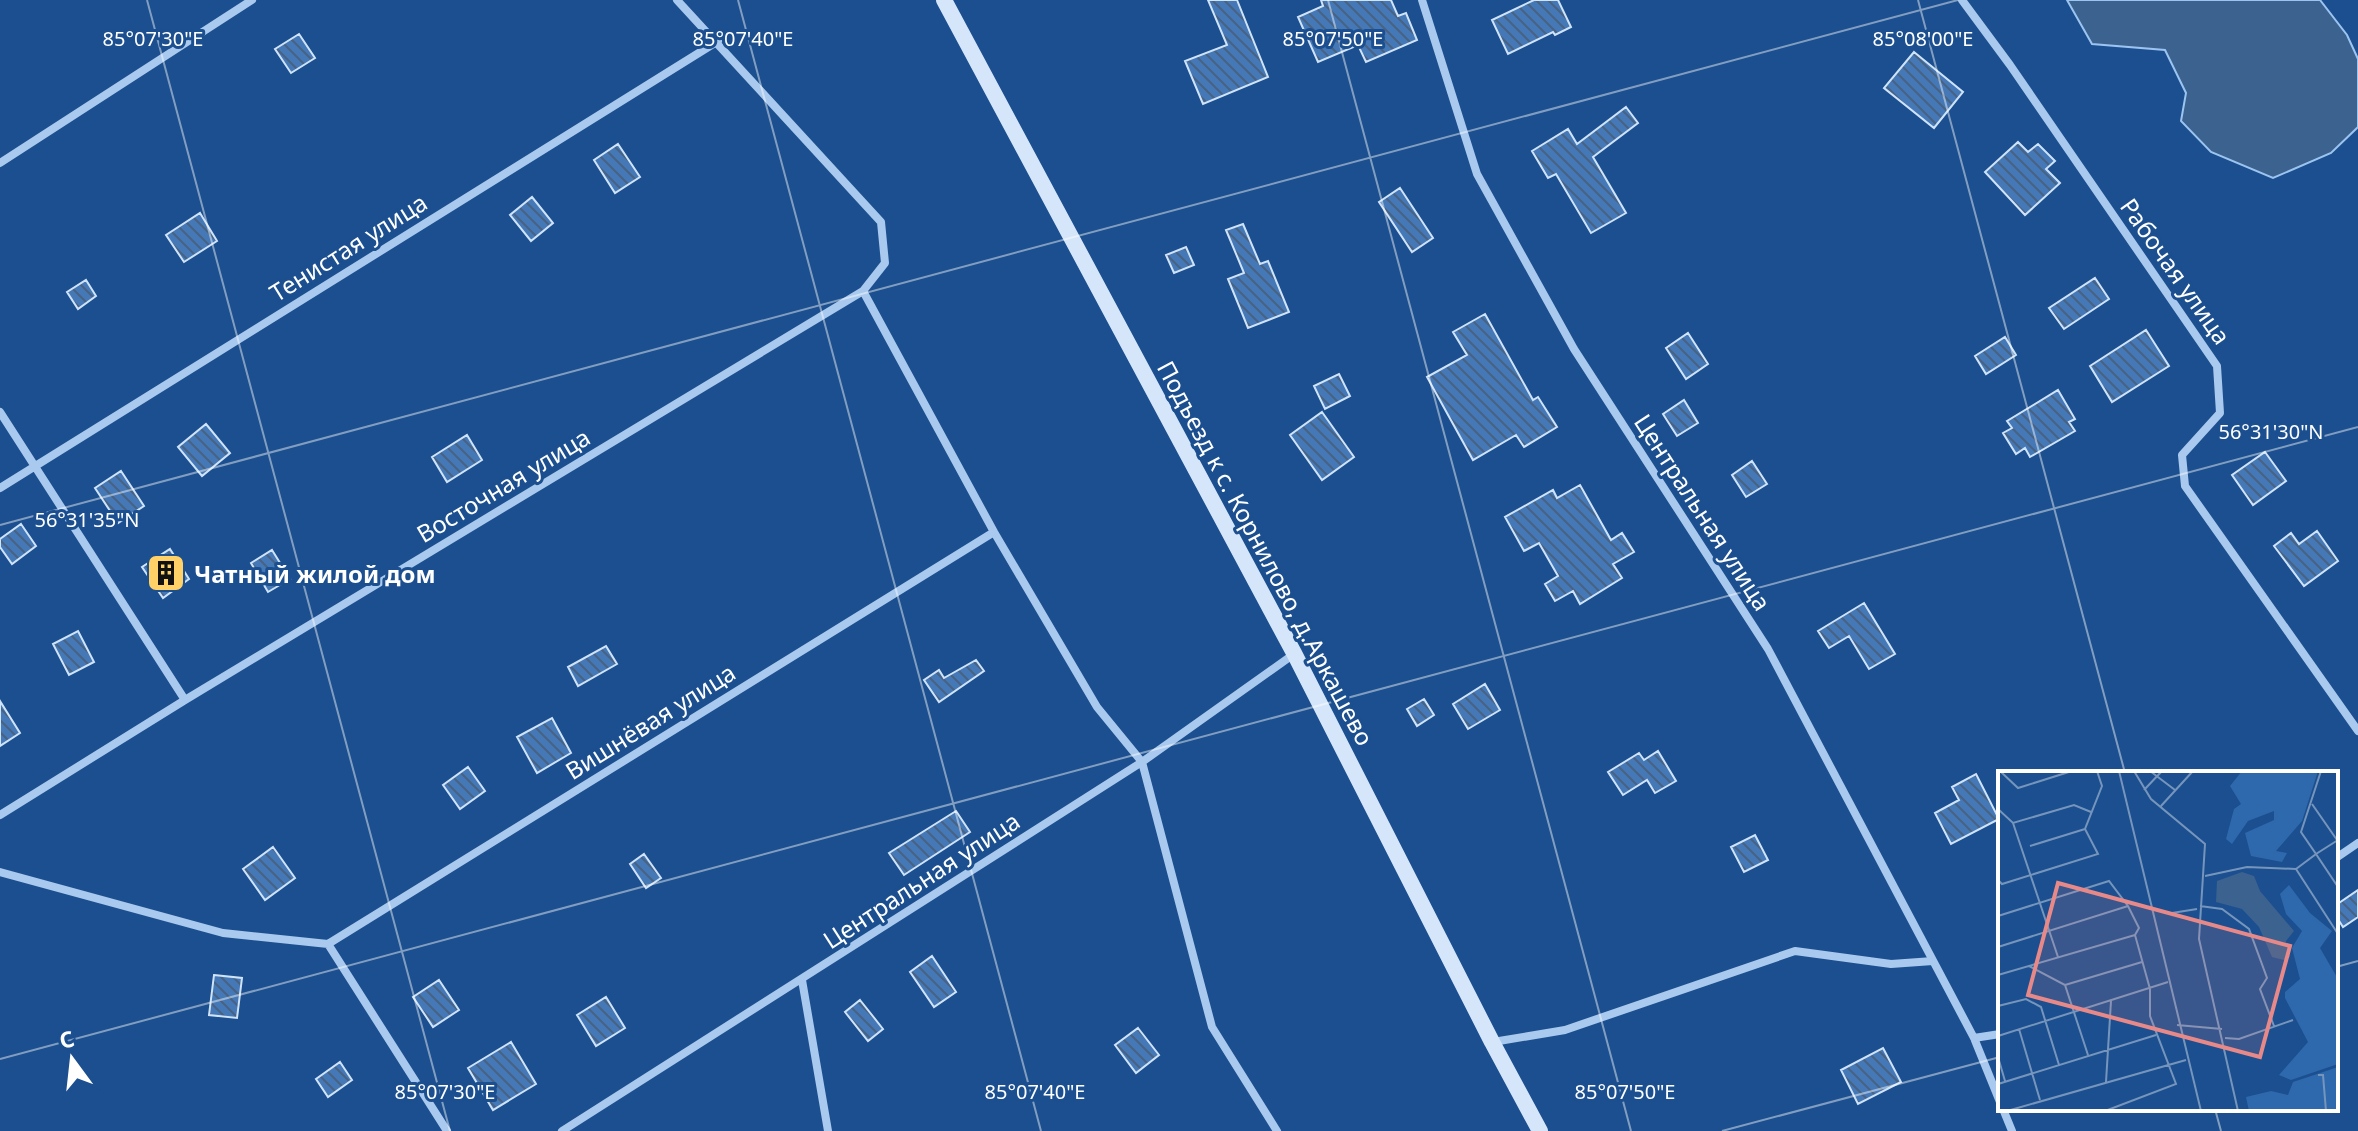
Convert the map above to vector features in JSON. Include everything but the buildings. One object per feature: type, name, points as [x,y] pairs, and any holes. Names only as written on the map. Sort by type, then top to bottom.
[{"type":"street","points":[[0,163],[252,0]]},
{"type":"street","points":[[677,0],[718,41],[881,222],[885,263],[863,291],[994,532],[1097,707],[1142,762],[1212,1027],[1277,1131]]},
{"type":"street","name":"Подъезд к с. Корнилово, д.Аркашево","points":[[944,0],[1294,653],[1540,1131]]},
{"type":"street","name":"Центральная улица","points":[[1422,0],[1477,174],[1574,349],[1768,649],[1974,1038],[1998,1097]]},
{"type":"street","name":"Рабочая улица","points":[[1962,0],[2217,366],[2220,413],[2182,455],[2185,486],[2358,731]]},
{"type":"street","name":"Тенистая улица","points":[[0,488],[718,41]]},
{"type":"street","name":"Восточная улица","points":[[0,815],[863,291]]},
{"type":"street","points":[[0,412],[185,700]]},
{"type":"street","name":"Вишнёвая улица","points":[[328,944],[994,532]]},
{"type":"street","name":"Центральная улица","points":[[562,1131],[1142,762],[1294,653]]},
{"type":"street","points":[[2338,857],[2358,843]]},
{"type":"street","points":[[0,872],[223,933],[328,944],[447,1131]]},
{"type":"street","points":[[1492,1042],[1565,1030],[1795,951],[1891,964],[1933,961]]},
{"type":"street","points":[[802,980],[828,1131]]},
{"type":"street","points":[[1974,1038],[1998,1034]]},
{"type":"street","points":[[2004,1111],[2012,1131]]},
{"type":"water","points":[[2067,0],[2320,0],[2347,35],[2358,59],[2358,127],[2331,153],[2273,178],[2211,152],[2181,121],[2186,93],[2165,50],[2092,44]]},
{"type":"place","name":"Чатный жилой дом","points":[[166,573]]}]
